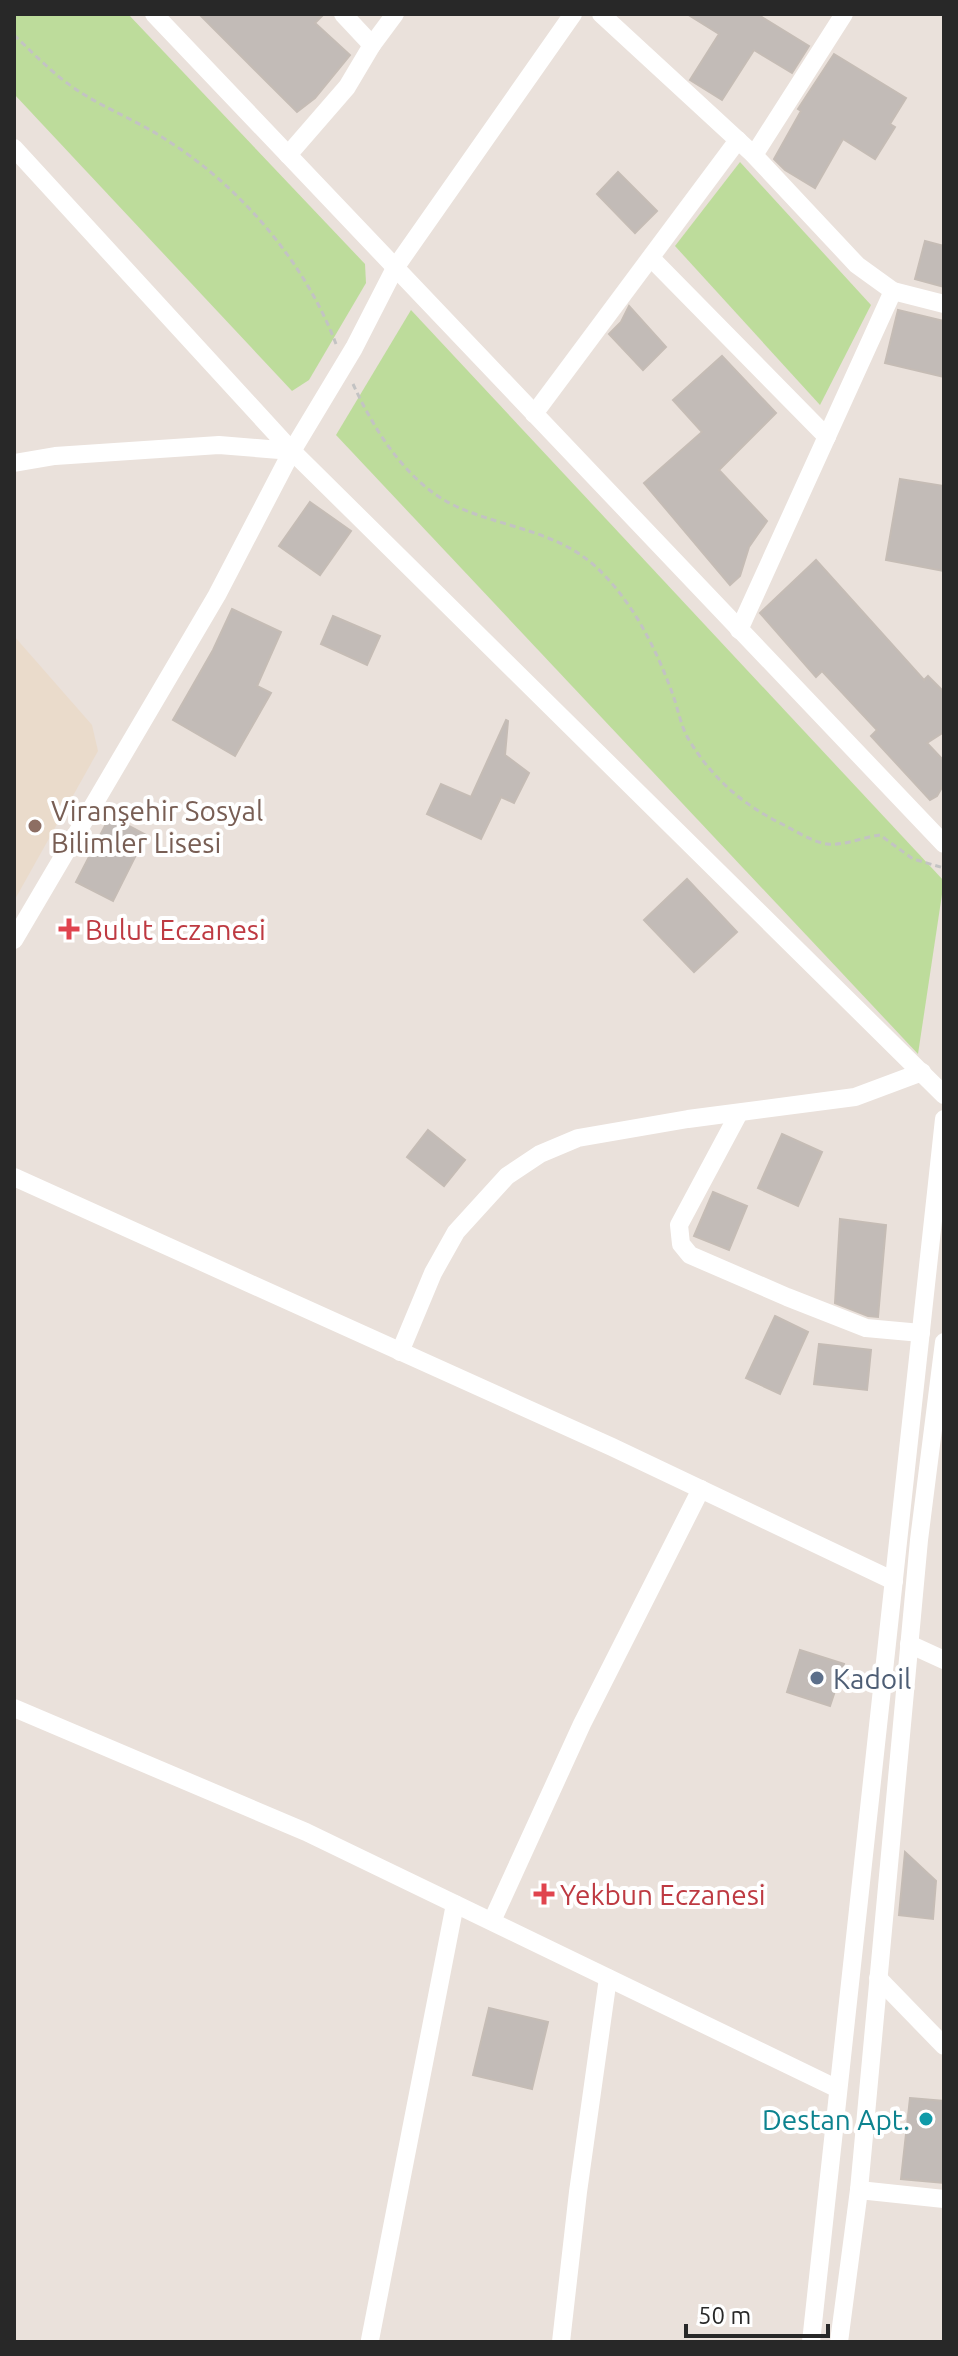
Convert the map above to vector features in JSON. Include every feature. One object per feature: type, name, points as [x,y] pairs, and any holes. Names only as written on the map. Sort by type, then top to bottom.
[{"type":"street","points":[[154,14],[944,844]]},
{"type":"street","points":[[343,14],[372,45]]},
{"type":"street","points":[[288,155],[347,87],[395,14]]},
{"type":"street","points":[[14,940],[217,595],[292,451],[344,364],[395,268],[573,14]]},
{"type":"street","points":[[601,14],[754,155],[857,265],[893,291],[944,304]]},
{"type":"street","points":[[754,155],[844,14]]},
{"type":"street","points":[[534,414],[738,140]]},
{"type":"street","points":[[14,148],[292,451],[944,1095]]},
{"type":"street","points":[[651,258],[827,437]]},
{"type":"street","points":[[739,630],[893,291]]},
{"type":"street","points":[[14,463],[55,456],[219,445],[292,451]]},
{"type":"street","points":[[400,1352],[433,1273],[456,1232],[507,1176],[540,1154],[578,1138],[855,1097],[922,1072]]},
{"type":"street","points":[[739,1113],[679,1225],[681,1244],[690,1255],[866,1328],[921,1333]]},
{"type":"street","points":[[811,2342],[944,1119]]},
{"type":"street","points":[[14,1177],[701,1489],[894,1581]]},
{"type":"street","points":[[839,2342],[859,2190],[919,1540],[944,1342]]},
{"type":"street","points":[[492,1921],[582,1724],[701,1489]]},
{"type":"street","points":[[909,1644],[944,1660]]},
{"type":"street","points":[[14,1708],[306,1832],[838,2089]]},
{"type":"street","points":[[370,2341],[455,1904]]},
{"type":"street","points":[[561,2342],[608,1978]]},
{"type":"street","points":[[878,1978],[944,2046]]},
{"type":"street","points":[[859,2190],[944,2199]]},
{"type":"path","points":[[14,35],[73,87],[164,138],[210,172],[242,203],[301,275],[328,323],[367,413],[386,444],[434,493],[459,509],[565,544],[594,565],[615,587],[654,648],[687,738],[728,789],[758,812],[824,844],[880,835],[913,859],[944,868]]},
{"type":"shaded area","name":"Viranşehir Sosyal Bilimler Lisesi","points":[[14,636],[92,725],[98,751],[14,901]]},
{"type":"green space","points":[[14,14],[128,14],[365,264],[366,283],[309,380],[292,391],[14,94]]},
{"type":"green space","points":[[740,162],[871,305],[820,405],[675,246]]},
{"type":"green space","points":[[411,310],[944,881],[918,1054],[336,435]]},
{"type":"building","points":[[199,14],[324,14],[315,23],[350,55],[315,98],[297,112]]},
{"type":"building","points":[[687,14],[757,14],[809,46],[792,73],[754,50],[722,100],[690,80],[719,34]]},
{"type":"building","points":[[834,54],[906,98],[890,124],[895,127],[875,159],[843,139],[815,188],[785,170],[774,159],[801,111],[798,109]]},
{"type":"building","points":[[618,172],[657,211],[635,233],[597,194]]},
{"type":"building","points":[[925,241],[944,246],[944,287],[915,279]]},
{"type":"building","points":[[629,306],[666,347],[643,370],[609,334],[621,322]]},
{"type":"building","points":[[898,310],[944,321],[944,377],[885,363]]},
{"type":"building","points":[[722,356],[776,413],[719,470],[767,521],[749,547],[740,576],[730,585],[644,483],[702,432],[673,400]]},
{"type":"building","points":[[900,479],[944,486],[944,571],[886,560]]},
{"type":"building","points":[[310,502],[351,531],[320,575],[279,546]]},
{"type":"building","points":[[816,560],[924,680],[928,676],[944,692],[944,732],[927,743],[944,761],[944,784],[937,796],[930,800],[871,736],[877,730],[822,671],[816,677],[760,613]]},
{"type":"building","points":[[232,609],[281,632],[257,686],[271,693],[235,756],[173,720],[213,650]]},
{"type":"building","points":[[333,616],[380,636],[367,665],[321,644]]},
{"type":"building","points":[[506,720],[505,755],[529,773],[514,803],[501,797],[481,839],[427,814],[441,784],[471,797]]},
{"type":"building","points":[[110,816],[146,835],[113,901],[76,882]]},
{"type":"building","points":[[687,879],[737,932],[694,972],[644,920]]},
{"type":"building","points":[[428,1130],[465,1160],[444,1186],[407,1157]]},
{"type":"building","points":[[782,1134],[822,1152],[798,1206],[758,1188]]},
{"type":"building","points":[[713,1192],[747,1206],[729,1250],[694,1236]]},
{"type":"building","points":[[840,1219],[886,1225],[878,1317],[835,1303]]},
{"type":"building","points":[[775,1316],[808,1332],[780,1394],[746,1378]]},
{"type":"building","points":[[819,1344],[871,1350],[867,1390],[814,1384]]},
{"type":"building","points":[[800,1650],[844,1664],[830,1706],[787,1692]]},
{"type":"building","points":[[905,1852],[936,1881],[933,1919],[899,1915]]},
{"type":"building","points":[[489,2008],[548,2022],[532,2089],[473,2075]]},
{"type":"building","points":[[910,2098],[944,2101],[944,2183],[901,2179]]},
{"type":"place","name":"Viranşehir Sosyal Bilimler Lisesi","points":[[35,826]]},
{"type":"place","name":"Bulut Eczanesi","points":[[69,929]]},
{"type":"place","name":"Kadoil","points":[[817,1678]]},
{"type":"place","name":"Yekbun Eczanesi","points":[[544,1894]]},
{"type":"place","name":"Destan Apt.","points":[[926,2119]]}]
